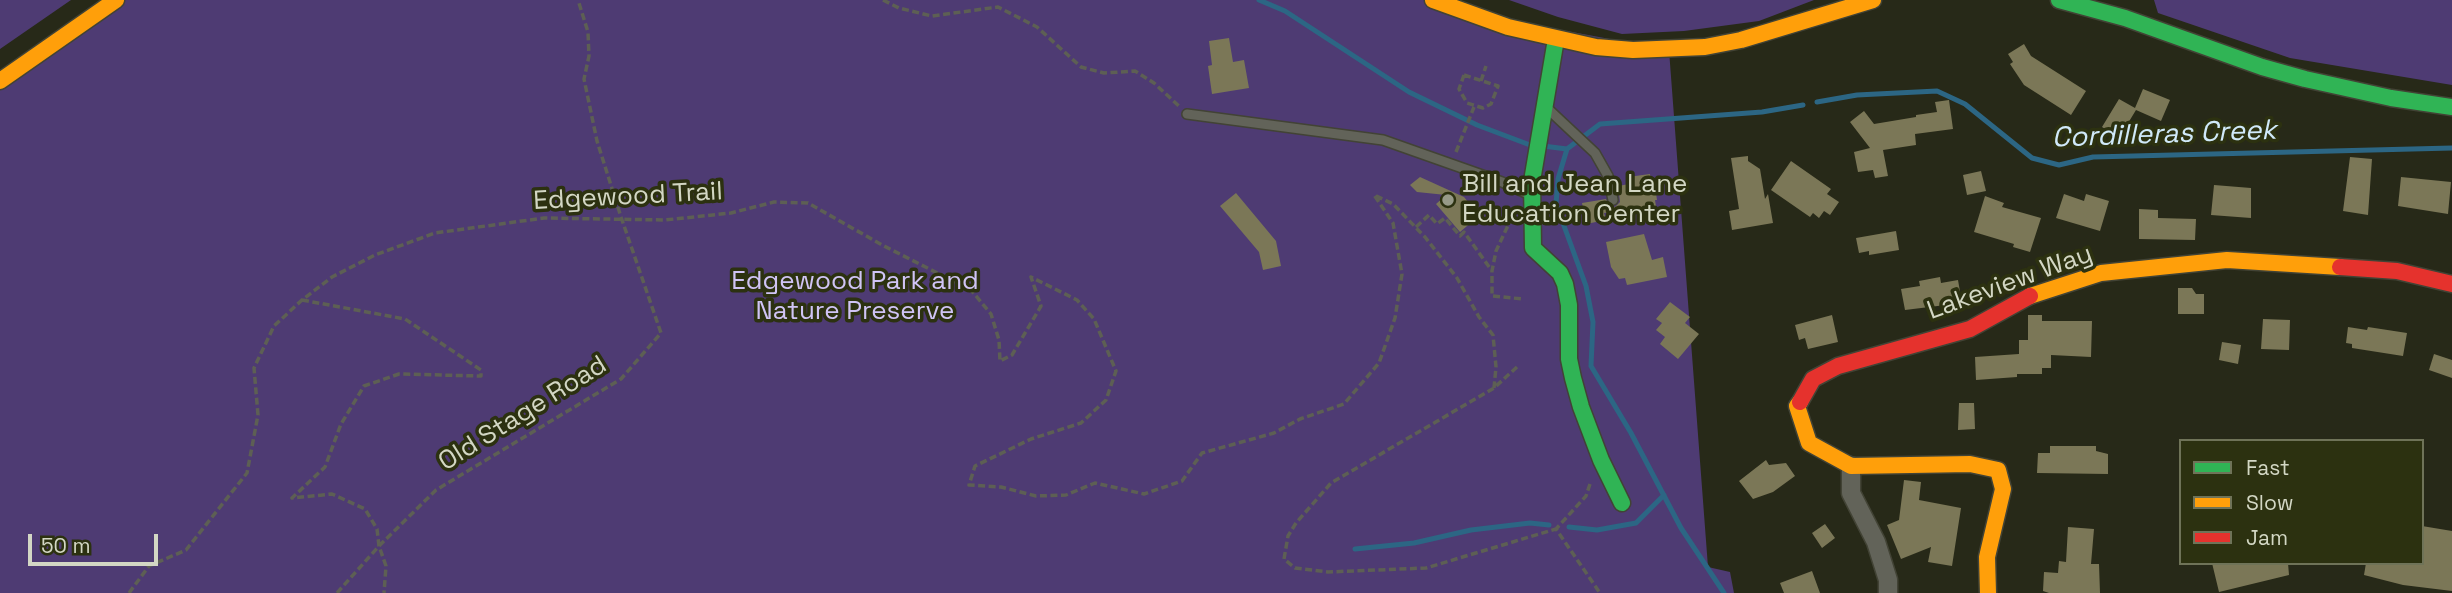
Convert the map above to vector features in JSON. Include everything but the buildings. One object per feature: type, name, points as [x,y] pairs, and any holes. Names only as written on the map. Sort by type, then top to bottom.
[{"type":"street","points":[[0,81],[116,0]]},
{"type":"street","points":[[1433,0],[1507,27],[1595,47],[1633,50],[1705,47],[1774,32],[1873,0]]},
{"type":"street","points":[[1441,0],[1458,11]]},
{"type":"street","points":[[2059,0],[2125,9],[2262,67],[2348,89],[2452,107]]},
{"type":"street","points":[[1556,39],[1530,190],[1534,248],[1553,266],[1565,284],[1569,306],[1569,359],[1576,387],[1601,460],[1622,502]]},
{"type":"street","name":"Lakeview Way","points":[[1851,466],[1810,443],[1797,406],[1813,379],[1838,366],[1970,329],[2030,296],[2101,273],[2227,260],[2397,271],[2452,284]]},
{"type":"street","points":[[1888,593],[1888,580],[1876,542],[1851,493],[1851,466],[1970,464],[1998,470],[2003,489],[1987,557],[1987,593]]},
{"type":"lane","points":[[1545,111],[1564,121],[1595,153],[1608,176],[1612,200]]},
{"type":"lane","points":[[1187,114],[1383,139],[1530,190]]},
{"type":"path","name":"Old Stage Road","points":[[337,593],[379,546],[436,490],[621,379],[661,333],[597,141],[584,79],[589,56],[588,32],[578,0]]},
{"type":"path","points":[[883,0],[899,8],[932,16],[998,7],[1037,27],[1081,67],[1104,73],[1135,71],[1153,83],[1187,114]]},
{"type":"path","points":[[1481,81],[1486,66]]},
{"type":"path","points":[[1464,75],[1481,81],[1498,86],[1491,104],[1483,108],[1467,103],[1459,89],[1464,75]]},
{"type":"path","points":[[1456,152],[1474,107]]},
{"type":"path","points":[[1522,299],[1492,296],[1492,271],[1504,231],[1530,190]]},
{"type":"path","name":"Edgewood Trail","points":[[129,593],[149,566],[186,550],[247,473],[258,415],[254,368],[274,326],[332,277],[375,255],[435,233],[544,218],[576,220],[621,217],[665,220],[731,213],[774,202],[808,203],[884,246],[971,290],[991,314],[999,340],[1000,361],[1012,355],[1041,306],[1031,277],[1077,300],[1094,319],[1116,371],[1106,400],[1081,423],[1031,439],[975,466],[969,485],[1001,487],[1036,496],[1066,495],[1095,483],[1144,494],[1182,481],[1202,453],[1274,433],[1300,419],[1344,404],[1379,363],[1395,318],[1402,274],[1393,223],[1374,195],[1393,204],[1416,227],[1457,278],[1479,317],[1493,335],[1496,367],[1494,388]]},
{"type":"path","points":[[1416,227],[1429,215],[1437,224],[1445,218],[1460,236],[1464,232],[1492,271]]},
{"type":"path","points":[[302,300],[405,319],[481,370],[481,376],[398,374],[364,386],[341,424],[325,467],[292,498],[332,494],[365,509],[377,529],[386,566],[384,593]]},
{"type":"path","points":[[1517,367],[1494,388],[1331,483],[1296,523],[1288,536],[1284,559],[1296,568],[1328,572],[1426,568],[1556,529],[1586,496],[1592,480]]},
{"type":"path","points":[[1556,529],[1600,593]]},
{"type":"green space","points":[[0,0],[71,0],[0,49]]},
{"type":"green space","name":"Edgewood Park and Nature Preserve","points":[[116,0],[1433,0],[1459,11],[1669,50],[1708,567],[1730,572],[1734,593],[0,593],[0,81]]},
{"type":"green space","points":[[1509,0],[1814,0],[1759,21],[1684,31],[1622,34],[1558,17]]},
{"type":"green space","points":[[2154,0],[2452,0],[2452,85],[2290,58],[2158,13]]},
{"type":"waterway","name":"Cordilleras Creek","points":[[1259,0],[1285,11],[1409,92],[1477,125],[1530,145]]},
{"type":"waterway","name":"Cordilleras Creek","points":[[1817,102],[1857,95],[1937,91],[1965,104],[2032,158],[2059,165],[2093,157],[2452,148]]},
{"type":"waterway","name":"Cordilleras Creek","points":[[1543,146],[1567,149],[1600,124],[1762,112],[1803,105]]},
{"type":"waterway","points":[[1567,149],[1558,179],[1556,204],[1586,286],[1593,322],[1591,366],[1631,433],[1681,528],[1724,593]]},
{"type":"waterway","points":[[1569,527],[1597,530],[1636,523],[1664,495]]},
{"type":"waterway","points":[[1355,549],[1414,543],[1471,530],[1530,523],[1549,525]]},
{"type":"traffic: fast","points":[[2059,0],[2125,18],[2262,67],[2305,79],[2391,98],[2452,107]]},
{"type":"traffic: fast","points":[[1556,39],[1532,181],[1533,248],[1560,273],[1565,284],[1569,305],[1569,359],[1573,378],[1601,460],[1622,503]]},
{"type":"traffic: slow","points":[[0,81],[116,0]]},
{"type":"traffic: slow","points":[[1433,0],[1508,27],[1596,47],[1633,50],[1705,47],[1741,40],[1873,0]]},
{"type":"traffic: slow","points":[[2030,296],[2101,273],[2227,260],[2340,267]]},
{"type":"traffic: slow","points":[[1800,402],[1797,406],[1809,443],[1851,466],[1970,464],[1998,470],[2003,489],[1987,557],[1988,593]]},
{"type":"traffic: jam","points":[[2340,267],[2397,271],[2452,284]]},
{"type":"traffic: jam","points":[[1800,402],[1813,379],[1838,366],[1970,329],[2030,296]]},
{"type":"place","name":"Bill and Jean Lane Education Center","points":[[1448,200]]}]
